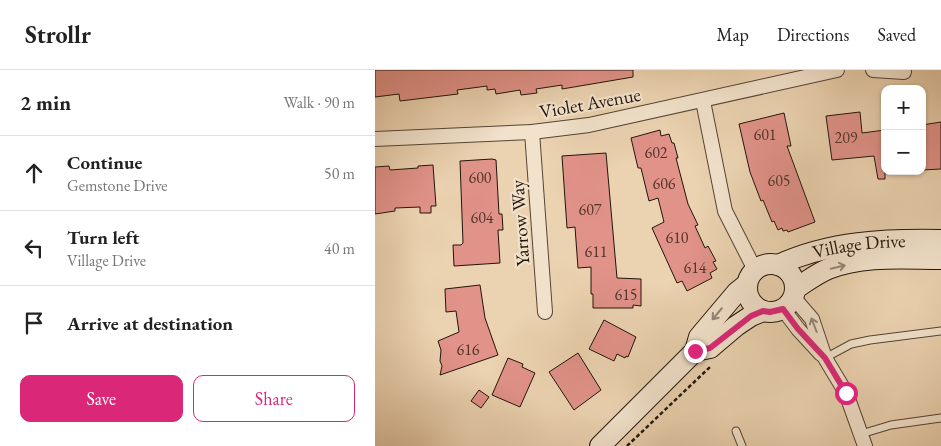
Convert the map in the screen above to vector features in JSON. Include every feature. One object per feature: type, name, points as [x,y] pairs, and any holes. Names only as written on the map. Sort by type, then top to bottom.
[{"type":"street","name":"Violet Avenue","points":[[375,139],[532,132],[589,125],[837,70]]},
{"type":"street","points":[[873,70],[905,72]]},
{"type":"street","points":[[703,101],[725,211],[751,277],[749,297],[757,308],[783,302],[795,283],[789,272],[778,265],[770,264],[751,277]]},
{"type":"street","name":"Yarrow Way","points":[[532,132],[545,312]]},
{"type":"street","name":"Village Drive","points":[[778,265],[816,250],[839,245],[872,240],[941,240]]},
{"type":"street","name":"Village Drive","points":[[695,351],[710,348],[751,316],[783,302],[829,269],[885,258],[941,259]]},
{"type":"street","name":"Village Drive","points":[[600,446],[695,351],[699,336],[751,277]]},
{"type":"street","points":[[783,302],[798,329],[825,358],[846,393],[863,440]]},
{"type":"lane","points":[[825,358],[851,344],[941,331]]},
{"type":"lane","points":[[863,440],[891,425],[941,418]]},
{"type":"lane","points":[[736,431],[742,446]]},
{"type":"path","points":[[627,446],[716,362]]},
{"type":"building","points":[[375,70],[633,70],[633,77],[562,89],[562,85],[536,89],[537,93],[521,95],[520,90],[496,94],[495,89],[487,90],[487,86],[457,90],[458,94],[400,101],[399,94],[375,97]]},
{"type":"building","points":[[860,112],[862,133],[881,131],[881,175],[885,175],[885,179],[878,179],[874,156],[832,160],[826,116]]},
{"type":"building","points":[[784,113],[791,146],[787,146],[815,222],[788,232],[787,230],[783,231],[782,228],[778,230],[774,221],[772,222],[763,200],[761,201],[750,172],[739,124]]},
{"type":"building","points":[[941,122],[941,169],[926,170],[926,124]]},
{"type":"building","points":[[660,130],[661,136],[669,134],[672,143],[674,143],[688,204],[698,225],[695,226],[705,248],[708,246],[716,261],[713,262],[717,269],[710,273],[712,278],[687,291],[682,281],[677,283],[652,228],[664,222],[658,198],[649,201],[641,168],[638,168],[631,138]]},
{"type":"building","points":[[606,153],[617,278],[641,279],[641,306],[633,305],[633,308],[593,308],[591,267],[578,268],[575,227],[567,228],[562,156]]},
{"type":"building","points":[[496,160],[499,214],[502,214],[503,230],[498,230],[500,263],[454,266],[453,245],[461,245],[463,243],[460,161]]},
{"type":"building","points":[[433,165],[436,206],[431,206],[431,213],[420,213],[420,207],[395,208],[395,211],[375,214],[375,167],[389,166],[390,170]]},
{"type":"building","points":[[480,285],[485,318],[498,355],[440,375],[442,366],[440,361],[441,350],[438,341],[459,332],[456,311],[446,312],[445,289]]},
{"type":"building","points":[[604,320],[636,337],[628,357],[626,356],[625,358],[617,354],[614,361],[589,349]]},
{"type":"building","points":[[578,353],[601,390],[574,410],[549,372]]},
{"type":"building","points":[[508,358],[523,364],[522,367],[535,373],[520,407],[492,395]]},
{"type":"building","points":[[479,390],[489,397],[481,408],[471,401]]},
{"type":"route","points":[[695,351],[710,348],[751,316],[763,311],[770,312],[783,309],[798,329],[825,358],[846,393]]}]
